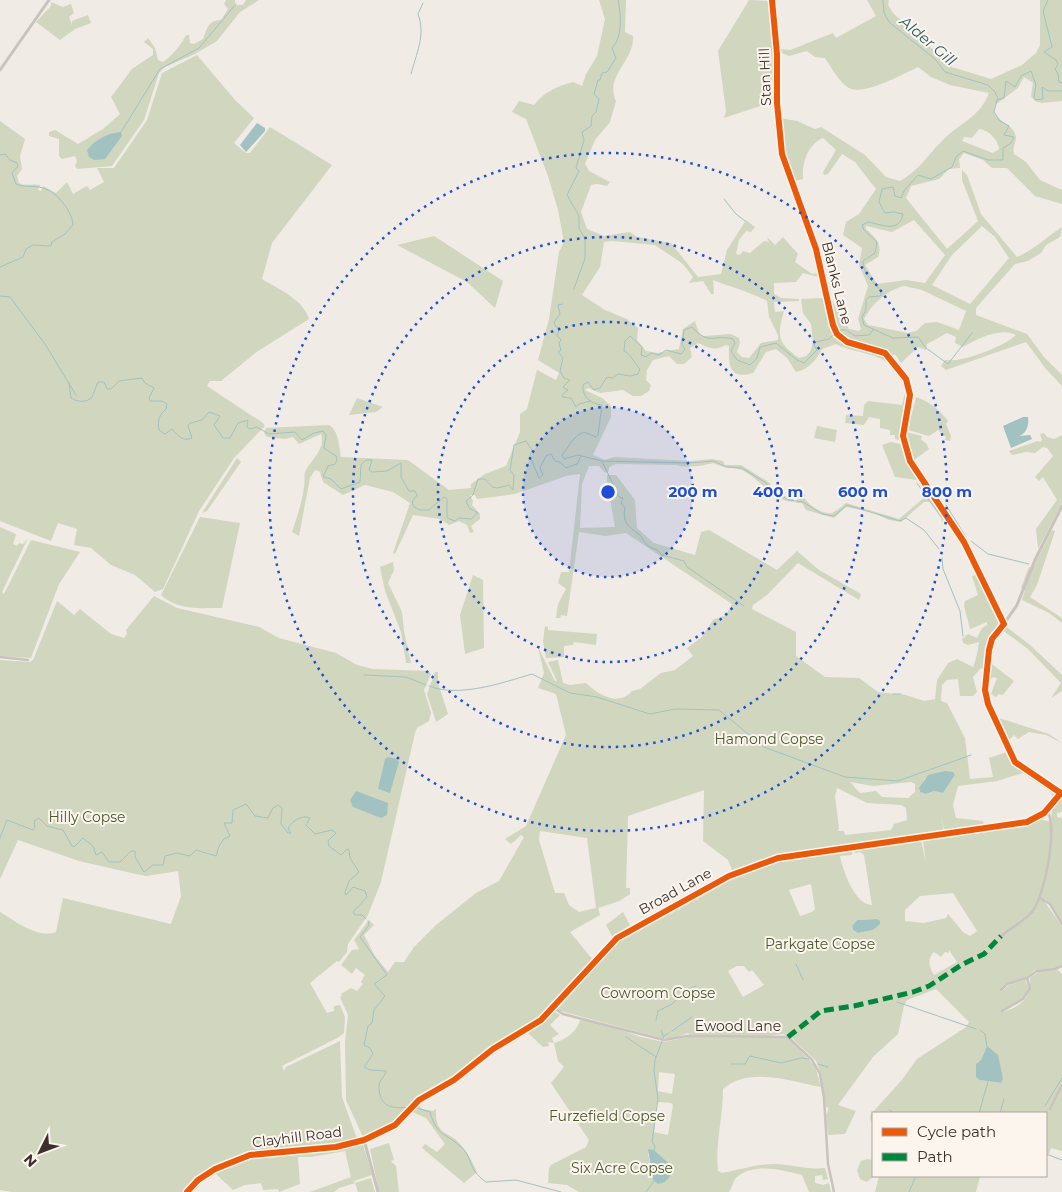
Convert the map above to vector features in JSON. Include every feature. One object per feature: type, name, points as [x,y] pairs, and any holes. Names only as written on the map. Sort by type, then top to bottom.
[{"type":"street","points":[[0,70],[49,0]]},
{"type":"street","name":"Stan Hill","points":[[772,0],[778,54],[777,103],[782,154]]},
{"type":"street","name":"Blanks Lane","points":[[782,154],[812,235],[837,334],[852,345],[884,353],[906,379],[910,395],[903,436],[910,461],[964,542],[1004,624]]},
{"type":"street","points":[[1062,506],[1035,560],[1017,605],[992,639],[985,690],[988,704],[1015,762],[1062,794]]},
{"type":"street","points":[[0,657],[28,660]]},
{"type":"street","name":"Broad Lane","points":[[363,1140],[395,1125],[413,1105],[454,1080],[492,1050],[529,1029],[554,1008],[617,938],[720,880],[747,868],[785,857],[1023,823],[1036,818],[1048,810],[1062,794]]},
{"type":"street","points":[[1001,936],[1029,914],[1040,898],[1045,882],[1050,848],[1050,816],[1048,810]]},
{"type":"street","points":[[1040,898],[1050,904],[1062,924]]},
{"type":"street","points":[[1001,990],[1007,984],[1027,978],[1037,970],[1056,969],[1062,966]]},
{"type":"street","points":[[1002,1011],[1028,994],[1030,988],[1027,978]]},
{"type":"street","name":"Ewood Lane","points":[[554,1008],[563,1014],[615,1026],[647,1038],[663,1040],[687,1036],[788,1037],[812,1060],[820,1074],[824,1098],[828,1164],[834,1192]]},
{"type":"street","points":[[1050,1109],[1062,1085]]},
{"type":"street","points":[[363,1140],[378,1192]]},
{"type":"street","name":"Clayhill Road","points":[[187,1192],[198,1180],[215,1169],[260,1152],[313,1150],[363,1140]]},
{"type":"green space","points":[[226,0],[235,0],[235,5],[243,5],[246,0],[259,0],[240,12],[217,41],[195,54],[165,67],[159,73],[144,120],[112,166],[77,169],[75,166],[77,161],[75,156],[62,159],[59,156],[59,139],[49,136],[49,132],[55,130],[78,144],[103,129],[120,114],[111,97],[132,69],[153,55],[153,49],[144,42],[148,38],[155,48],[158,60],[163,62],[176,50],[186,35],[189,35],[190,43],[194,44],[203,39],[211,23],[221,20],[228,9],[224,4]]},
{"type":"green space","name":"Hamond Copse","points":[[599,0],[626,0],[625,32],[633,36],[630,53],[614,84],[613,92],[616,101],[610,122],[595,140],[585,164],[589,171],[610,182],[607,186],[591,185],[581,212],[587,229],[604,236],[630,232],[637,237],[671,243],[698,277],[721,274],[727,250],[746,220],[755,227],[751,232],[746,231],[739,240],[736,254],[740,255],[743,251],[750,253],[764,241],[769,242],[767,237],[775,245],[783,237],[798,254],[795,262],[812,274],[818,273],[819,277],[803,273],[796,282],[774,283],[774,294],[781,298],[799,299],[799,301],[774,302],[775,312],[784,311],[780,333],[786,348],[799,358],[806,356],[810,352],[813,343],[811,324],[803,313],[801,299],[823,298],[831,326],[839,340],[850,347],[886,358],[896,366],[904,378],[908,391],[902,416],[901,437],[898,440],[895,439],[895,435],[890,435],[890,430],[880,428],[880,419],[869,417],[864,425],[845,423],[846,415],[863,416],[864,405],[868,401],[902,405],[906,389],[898,375],[888,363],[870,355],[836,344],[822,349],[812,364],[796,372],[787,358],[776,349],[766,352],[753,373],[745,375],[739,375],[732,370],[729,360],[729,346],[726,345],[712,348],[698,343],[690,348],[692,357],[684,364],[677,364],[669,356],[653,360],[647,370],[646,380],[651,385],[649,391],[641,396],[633,396],[623,390],[600,393],[588,388],[585,390],[602,398],[611,406],[611,417],[593,455],[605,460],[614,457],[690,461],[712,459],[723,461],[725,465],[741,465],[770,483],[772,490],[791,499],[793,498],[794,502],[774,495],[744,471],[713,463],[700,466],[616,464],[609,467],[609,471],[605,473],[599,466],[589,466],[582,484],[580,528],[615,527],[607,475],[616,475],[635,500],[637,528],[654,543],[695,555],[701,532],[709,530],[777,570],[797,551],[819,570],[861,594],[859,600],[798,563],[767,595],[753,605],[752,609],[796,632],[796,656],[825,677],[859,678],[878,692],[906,695],[924,701],[935,699],[937,680],[948,663],[957,659],[973,667],[979,642],[968,645],[963,643],[962,639],[968,634],[977,638],[982,628],[987,625],[987,622],[970,629],[964,606],[965,601],[978,595],[972,576],[978,574],[999,618],[998,625],[989,639],[983,669],[981,668],[973,677],[977,692],[973,696],[960,696],[958,679],[947,680],[942,685],[941,701],[947,703],[965,738],[970,779],[993,777],[989,758],[1007,752],[1014,764],[1055,792],[1056,797],[1051,801],[1052,793],[1023,773],[997,781],[958,786],[953,805],[956,818],[983,821],[984,827],[945,833],[941,817],[944,833],[788,855],[763,860],[733,872],[728,860],[703,841],[704,790],[628,816],[626,888],[630,888],[630,894],[619,901],[598,908],[600,915],[570,932],[593,960],[559,998],[531,1024],[488,1049],[452,1078],[419,1096],[394,1124],[363,1137],[346,1100],[345,1042],[348,1015],[340,997],[342,996],[341,994],[351,988],[357,991],[363,984],[361,982],[365,975],[356,968],[352,974],[341,965],[352,950],[359,949],[354,940],[369,920],[374,925],[364,935],[375,956],[388,972],[395,962],[404,962],[414,947],[436,925],[476,893],[499,881],[524,837],[521,835],[511,844],[505,839],[526,826],[566,735],[556,694],[538,688],[544,673],[538,647],[555,681],[557,681],[548,662],[558,660],[563,683],[570,685],[586,683],[597,692],[609,698],[621,698],[627,696],[632,691],[640,689],[661,673],[675,670],[693,656],[687,648],[702,637],[713,620],[726,615],[732,604],[626,533],[606,536],[579,532],[567,616],[561,615],[560,618],[556,618],[558,604],[566,589],[558,583],[561,572],[569,572],[580,474],[566,476],[515,494],[477,499],[475,495],[470,495],[473,501],[472,505],[480,514],[480,519],[471,526],[474,532],[470,533],[467,525],[459,521],[449,525],[440,519],[413,515],[395,554],[393,553],[410,503],[393,492],[365,485],[343,495],[323,482],[320,472],[315,470],[310,478],[299,536],[292,532],[302,499],[305,472],[320,450],[321,434],[299,444],[293,437],[285,439],[267,437],[264,433],[266,428],[329,425],[337,435],[341,457],[408,460],[449,490],[471,488],[471,484],[485,474],[506,466],[520,432],[520,414],[527,409],[537,370],[556,380],[559,373],[538,360],[549,319],[559,252],[564,242],[558,210],[548,176],[526,119],[512,112],[519,101],[534,105],[542,96],[556,88],[573,82],[582,86],[586,74],[597,56],[605,19]],"holes":[[[604,242],[655,245],[683,264],[693,277],[689,283],[703,281],[711,294],[714,294],[713,280],[748,292],[767,301],[769,317],[778,335],[778,340],[761,343],[749,358],[742,357],[737,352],[740,343],[739,338],[731,334],[703,336],[699,333],[695,321],[683,329],[679,349],[657,353],[646,351],[637,340],[638,328],[627,319],[605,310],[582,295],[600,267]],[[955,775],[943,793],[934,791],[927,794],[919,791],[925,778]],[[850,782],[873,786],[911,782],[915,784],[915,792],[908,798],[882,797],[876,791],[860,793]],[[837,788],[867,803],[901,805],[906,808],[907,820],[894,824],[891,830],[845,835],[844,831],[838,831],[835,796]],[[540,831],[587,838],[596,908],[579,912],[569,905],[564,893],[555,893],[539,840]]]},
{"type":"green space","points":[[749,0],[769,1],[776,65],[775,101],[724,118],[726,111],[718,51]]},
{"type":"green space","points":[[867,0],[889,0],[888,5],[893,13],[952,67],[991,79],[1022,65],[1036,53],[1040,45],[1040,0],[1062,0],[1062,101],[1042,103],[1035,101],[1031,96],[1033,83],[1024,77],[1018,88],[995,105],[994,112],[1015,133],[1014,154],[1026,162],[1040,180],[1062,190],[1062,204],[1035,196],[1007,168],[992,168],[983,160],[964,153],[959,159],[960,168],[949,169],[939,179],[911,186],[906,198],[947,249],[978,221],[962,180],[962,170],[967,175],[981,214],[1017,257],[1029,251],[1062,227],[1060,237],[1046,245],[1041,253],[1028,261],[1015,264],[976,308],[976,315],[1027,334],[1044,357],[1062,375],[1062,386],[1046,369],[1026,342],[946,370],[941,366],[945,360],[971,357],[1002,344],[1016,335],[1009,333],[1003,332],[989,335],[963,347],[955,343],[956,337],[947,333],[927,344],[926,350],[918,347],[901,363],[895,354],[892,356],[879,349],[850,341],[839,332],[828,298],[831,299],[849,329],[859,331],[861,329],[858,319],[868,286],[859,265],[862,248],[843,235],[846,222],[859,214],[876,189],[855,162],[842,154],[828,174],[824,175],[823,172],[836,150],[823,138],[809,150],[803,167],[803,179],[794,181],[784,150],[780,118],[797,121],[815,129],[821,127],[865,155],[886,177],[900,181],[919,166],[950,133],[975,114],[989,93],[950,85],[931,77],[918,67],[884,83],[856,90],[849,88],[842,82],[825,58],[815,57],[807,51],[789,56],[780,52],[780,49],[790,50],[833,33],[836,38],[876,16]],"holes":[[[979,129],[986,131],[997,142],[999,149],[993,153],[962,141],[964,137],[972,138]],[[914,220],[945,255],[925,283],[906,280],[877,284],[865,265],[878,257],[880,248],[877,241],[866,229],[866,226],[892,232]],[[982,226],[995,237],[1009,258],[970,304],[932,285],[952,255]],[[904,286],[922,290],[966,311],[959,330],[937,322],[925,323],[916,331],[908,333],[868,325],[864,319],[871,308],[886,294]]]},
{"type":"green space","points":[[51,2],[63,7],[71,4],[74,13],[69,17],[72,25],[72,21],[88,15],[91,23],[75,29],[60,40],[36,22],[51,6]]},
{"type":"green space","points":[[197,55],[235,100],[254,118],[234,143],[246,153],[250,153],[270,127],[332,165],[272,243],[262,279],[296,300],[309,319],[258,351],[221,381],[210,381],[207,386],[265,426],[234,458],[199,511],[163,589],[155,592],[135,575],[111,565],[91,548],[74,545],[77,529],[58,523],[51,541],[0,521],[0,121],[25,139],[20,156],[22,169],[17,176],[19,183],[24,185],[40,185],[38,190],[41,191],[43,186],[56,193],[67,182],[73,194],[87,186],[90,190],[104,182],[97,168],[114,168],[147,120],[162,73]]},
{"type":"green space","points":[[434,236],[503,281],[495,308],[467,282],[397,245]]},
{"type":"green space","points":[[916,397],[934,406],[948,421],[946,424],[951,436],[950,441],[945,440],[946,437],[938,430],[929,436],[908,430]]},
{"type":"green space","points":[[357,398],[383,407],[376,412],[349,415]]},
{"type":"green space","points":[[817,426],[837,430],[835,442],[814,438]]},
{"type":"green space","points":[[906,432],[922,436],[921,440],[926,443],[929,449],[914,460]]},
{"type":"green space","points":[[1044,433],[1047,437],[1054,439],[1062,435],[1062,503],[1038,549],[1036,529],[1057,500],[1043,477],[1039,481],[1035,477],[1053,456],[1047,448],[1043,447],[1035,453],[1026,452],[1012,455],[1009,451],[1038,441],[1040,442],[1042,440],[1040,434]]},
{"type":"green space","points":[[891,442],[900,444],[917,480],[895,477],[882,445]]},
{"type":"green space","points":[[237,458],[241,462],[207,511],[202,513]]},
{"type":"green space","points":[[922,488],[945,517],[942,522],[941,516],[930,502],[924,502],[901,522],[889,520],[872,512],[846,507],[834,518],[806,510],[802,503],[796,503],[799,493],[806,495],[804,497],[809,503],[816,509],[824,512],[832,513],[846,503],[899,519],[926,496]]},
{"type":"green space","points":[[200,517],[240,523],[222,608],[190,608],[175,604],[161,595]]},
{"type":"green space","points":[[0,527],[16,534],[13,544],[17,546],[19,543],[23,544],[28,538],[2,592],[4,594],[31,540],[80,552],[59,584],[31,658],[0,656]]},
{"type":"green space","points":[[1052,530],[1055,531],[1037,585],[1030,597],[1062,618],[1062,623],[1049,613],[1022,600],[1025,590],[1021,588],[1029,567],[1033,568]]},
{"type":"green space","points":[[393,562],[394,570],[388,583],[402,612],[411,663],[406,663],[401,632],[385,591],[380,567]]},
{"type":"green space","points":[[473,575],[483,580],[484,648],[465,654],[460,615]]},
{"type":"green space","name":"Hilly Copse","points":[[154,596],[177,608],[259,627],[279,638],[336,653],[357,665],[373,669],[428,671],[431,674],[424,690],[431,713],[429,721],[417,728],[415,733],[381,882],[368,915],[348,944],[347,952],[339,962],[337,961],[310,983],[327,1013],[334,1011],[334,1006],[340,1005],[345,1017],[344,1033],[282,1066],[284,1071],[286,1067],[340,1041],[342,1097],[359,1140],[346,1143],[345,1146],[363,1145],[372,1175],[354,1181],[355,1183],[339,1188],[334,1192],[310,1192],[351,1177],[345,1151],[311,1157],[298,1157],[300,1184],[279,1192],[278,1189],[263,1190],[261,1183],[245,1185],[233,1190],[216,1174],[219,1169],[232,1164],[231,1160],[198,1176],[184,1192],[12,1192],[0,1190],[0,912],[34,931],[49,934],[56,932],[63,898],[171,924],[181,896],[178,871],[146,876],[79,861],[18,840],[0,879],[0,660],[30,662],[33,660],[57,601],[74,615],[80,609],[111,634],[124,638],[127,634],[126,630]]},
{"type":"green space","points":[[1004,625],[1030,645],[1062,675],[1062,691],[1051,698],[1061,683],[1028,649],[1001,629]]},
{"type":"green space","points":[[545,626],[548,627],[548,630],[597,634],[596,645],[574,642],[573,645],[564,646],[564,657],[546,658],[543,641]]},
{"type":"green space","points":[[989,662],[1014,681],[1003,695],[999,694],[996,697],[991,694],[997,678],[993,677],[988,684]]},
{"type":"green space","points":[[435,672],[438,672],[438,683],[448,714],[436,722],[427,694]]},
{"type":"green space","points":[[996,717],[1049,734],[1062,743],[1046,735],[1029,732],[1018,739],[1014,735],[1007,742]]},
{"type":"green space","points":[[1062,798],[1062,812],[1057,813],[1057,817],[1062,818],[1062,923],[1052,905],[1045,899],[1044,901],[1062,926],[1062,965],[1056,968],[1035,970],[1027,977],[1005,984],[1000,990],[1001,992],[1009,985],[1025,980],[1029,988],[1024,998],[1003,1012],[1015,1007],[1024,1000],[1029,991],[1030,978],[1040,971],[1058,970],[1062,974],[1062,1083],[1050,1109],[1062,1087],[1062,1151],[1051,1148],[1049,1154],[1047,1153],[1047,1112],[873,1112],[901,1081],[917,1059],[966,1027],[969,1022],[936,989],[907,1000],[898,1034],[873,1057],[838,1105],[856,1111],[845,1134],[828,1135],[826,1115],[829,1108],[826,1107],[821,1074],[816,1061],[791,1037],[783,1034],[762,1037],[690,1035],[688,1033],[673,1038],[661,1038],[557,1010],[619,939],[628,933],[632,934],[632,931],[640,927],[644,928],[643,925],[652,920],[655,922],[655,919],[659,917],[661,919],[662,915],[668,912],[671,914],[671,911],[677,908],[680,910],[680,906],[694,897],[698,900],[698,895],[708,888],[711,890],[711,886],[746,870],[747,872],[750,869],[781,860],[852,850],[852,855],[840,856],[844,870],[855,893],[866,904],[872,905],[864,855],[860,852],[855,853],[854,850],[921,840],[926,864],[923,840],[1018,826],[1040,819],[1051,822],[1052,808]],"holes":[[[811,884],[815,909],[800,916],[789,890]],[[953,893],[977,931],[970,936],[963,932],[948,914],[946,918],[924,923],[905,921],[905,910],[920,896]],[[877,919],[873,930],[858,933],[853,930],[852,926],[857,920]],[[949,950],[957,962],[934,975],[929,964],[930,958],[934,952],[941,957],[945,952],[949,953]],[[737,966],[744,966],[749,972],[752,970],[764,985],[743,997],[728,971]],[[987,1046],[999,1066],[1003,1079],[1000,1083],[980,1080],[977,1063],[981,1060]]]},
{"type":"green space","points":[[623,912],[631,927],[613,938],[606,925]]},
{"type":"green space","points":[[553,1011],[560,1015],[550,1025],[559,1034],[552,1038],[554,1043],[548,1042],[549,1046],[543,1047],[527,1032]]},
{"type":"green space","points":[[580,1020],[604,1024],[641,1037],[663,1042],[689,1037],[788,1038],[815,1066],[821,1087],[783,1079],[757,1077],[744,1078],[733,1082],[723,1089],[717,1161],[718,1171],[722,1173],[767,1164],[825,1168],[828,1179],[823,1180],[822,1175],[815,1176],[815,1183],[823,1185],[829,1183],[831,1192],[809,1192],[802,1175],[768,1169],[750,1170],[743,1173],[735,1179],[729,1192],[579,1192],[567,1185],[548,1183],[551,1165],[586,1147],[589,1140],[551,1083],[564,1067],[558,1061],[554,1043],[570,1035]],"holes":[[[659,1072],[675,1074],[672,1094],[658,1091]],[[657,1103],[671,1103],[673,1105],[668,1135],[654,1132]],[[654,1150],[671,1165],[667,1180],[659,1184],[653,1180],[648,1153]]]},
{"type":"green space","points":[[417,1104],[422,1109],[433,1111],[436,1109],[436,1118],[440,1129],[456,1140],[470,1158],[477,1172],[464,1183],[422,1148],[425,1144],[437,1152],[445,1144],[426,1118],[410,1111]]},
{"type":"green space","points":[[389,1143],[394,1160],[391,1161],[396,1166],[399,1192],[379,1192],[370,1149]]},
{"type":"green space","points":[[872,1160],[873,1177],[867,1182],[860,1179],[857,1170],[861,1161]]},
{"type":"green space","points":[[214,1172],[216,1174],[202,1182],[196,1190],[194,1185]]},
{"type":"green space","points":[[879,1177],[980,1177],[976,1192],[875,1192]]},
{"type":"green space","points":[[371,1178],[375,1192],[358,1192],[355,1183]]},
{"type":"water","points":[[257,123],[265,128],[265,131],[246,152],[240,145]]},
{"type":"water","points":[[121,132],[122,136],[105,159],[94,160],[89,157],[87,150],[94,143],[106,135]]},
{"type":"water","points":[[1023,417],[1028,417],[1028,426],[1026,431],[1019,436],[1030,435],[1032,439],[1011,448],[1003,426]]},
{"type":"water","points":[[388,757],[397,759],[399,762],[390,793],[378,789],[385,759]]},
{"type":"water","points":[[945,771],[953,772],[955,775],[943,793],[934,791],[926,794],[920,792],[919,788],[928,775]]},
{"type":"water","points":[[356,791],[388,803],[387,815],[381,818],[353,807],[350,800]]},
{"type":"water","points":[[877,919],[880,921],[880,924],[873,930],[858,933],[853,930],[852,926],[857,920]]},
{"type":"water","points":[[987,1046],[998,1055],[1003,1079],[1001,1083],[980,1080],[976,1077],[976,1064],[981,1060]]},
{"type":"water","points":[[648,1149],[654,1150],[672,1166],[670,1175],[664,1182],[658,1184],[653,1180]]},
{"type":"waterway","points":[[574,289],[585,258],[585,239],[579,228],[579,216],[567,195],[579,171],[576,168],[584,140],[582,132],[591,126],[592,116],[596,112],[599,99],[594,94],[598,80],[600,80],[602,73],[607,72],[616,58],[612,48],[616,44],[620,32],[618,0]]},
{"type":"waterway","name":"Alder Gill","points":[[883,0],[884,13],[889,22],[936,60],[945,72],[988,85],[995,92],[998,99]]},
{"type":"waterway","points":[[1048,0],[1043,11],[1052,47],[1044,52],[1056,60],[1058,64],[1055,69],[1059,82],[1062,83]]},
{"type":"waterway","points":[[411,74],[421,37],[418,14],[423,3]]},
{"type":"waterway","points":[[121,132],[160,69],[199,48],[236,4]]},
{"type":"waterway","points":[[972,333],[948,364],[926,348],[918,337],[893,338],[864,325],[862,317],[866,310],[866,300],[869,297],[880,296],[882,292],[869,278],[863,266],[863,261],[875,253],[877,242],[864,230],[862,225],[868,222],[884,226],[898,224],[903,214],[885,213],[879,202],[882,189],[893,187],[895,196],[901,198],[904,191],[918,175],[931,179],[952,167],[956,157],[963,151],[988,160],[1003,160],[1003,148],[1011,143],[1014,137],[1004,135],[1009,126],[1000,121],[994,112],[997,100],[1004,98],[1006,81],[1015,87],[1021,76],[1031,71],[1036,85],[1034,97],[1036,100],[1043,99],[1042,87],[1048,91],[1062,91]]},
{"type":"waterway","points":[[0,155],[5,154],[10,160],[17,163],[18,166],[12,173],[16,184],[48,190],[67,208],[73,225],[65,234],[52,242],[51,246],[33,245],[26,249],[23,257],[0,267]]},
{"type":"waterway","points":[[724,199],[736,214],[745,221]]},
{"type":"waterway","points":[[813,232],[828,294]]},
{"type":"waterway","points":[[0,296],[10,297],[45,344],[76,395]]},
{"type":"waterway","points":[[829,297],[838,330]]},
{"type":"waterway","points":[[563,304],[558,305],[560,314],[554,322],[556,327],[560,328],[557,335],[561,340],[559,343],[561,350],[558,352],[563,358],[560,371],[564,378],[570,380],[563,387],[568,390],[562,395],[563,397],[571,398],[576,407],[579,404],[591,401]]},
{"type":"waterway","points":[[838,330],[829,339],[816,342],[814,345],[817,350],[804,363],[797,360],[776,343],[760,347],[757,358],[750,365],[737,360],[731,351],[735,343],[733,339],[707,338],[692,327],[684,330],[682,344],[685,349],[681,354],[666,350],[659,355],[651,353],[646,357],[641,355],[642,347],[630,336],[625,341],[624,351],[640,369],[638,374],[630,376],[618,374],[613,378],[607,377],[600,388],[594,390],[588,382],[583,385],[584,393],[588,399],[602,405],[598,435],[596,437],[584,432],[580,434],[562,455],[564,459],[578,455],[602,461],[689,463],[714,461],[726,467],[742,468],[766,483],[771,490],[789,500],[803,502],[822,514],[834,516],[847,505],[900,521],[906,518],[924,530],[939,549]]},
{"type":"waterway","points":[[838,330],[846,330],[855,336],[869,335],[873,330]]},
{"type":"waterway","points":[[69,383],[71,398],[82,401],[92,397],[98,382],[104,382],[107,389],[111,389],[119,381],[142,378],[145,383],[154,388],[149,398],[150,401],[162,401],[167,404],[166,409],[159,418],[159,430],[165,434],[172,429],[183,439],[192,438],[188,426],[190,423],[202,420],[209,412],[220,416],[214,425],[223,438],[230,438],[238,423],[248,420],[247,427],[250,429],[257,427],[269,434],[295,432],[302,440],[314,433],[323,431],[326,435],[324,448],[336,456],[337,460],[335,464],[328,466],[323,477],[331,479],[341,489],[360,482],[361,465],[366,460],[372,460],[369,470],[372,472],[387,471],[401,463],[401,477],[409,491],[415,491],[417,495],[412,502],[414,507],[420,510],[429,510],[444,497],[447,499],[447,518],[455,521],[459,518],[471,519],[478,513],[469,508],[466,501],[473,495],[478,479],[485,479],[495,488],[509,485],[513,490],[514,475],[510,470],[514,445],[526,441],[532,450],[530,456],[539,478],[543,475],[540,468],[546,456],[551,454],[555,461],[560,462],[566,468],[577,464],[581,456]]},
{"type":"waterway","points":[[602,461],[619,497],[623,498],[621,503],[625,508],[625,520],[646,544],[662,555],[684,561],[687,567],[744,606]]},
{"type":"waterway","points":[[917,483],[941,517]]},
{"type":"waterway","points":[[946,505],[966,537]]},
{"type":"waterway","points":[[971,541],[988,554],[1029,564]]},
{"type":"waterway","points":[[942,558],[943,569],[960,611],[963,636]]},
{"type":"waterway","points":[[429,686],[441,689],[466,690],[494,685],[532,674],[570,693],[597,697],[650,714],[675,709],[719,710],[764,747],[845,777],[898,781],[971,755]]},
{"type":"waterway","points":[[364,675],[406,677],[426,685]]},
{"type":"waterway","points":[[893,694],[901,694]]},
{"type":"waterway","points":[[0,838],[7,820],[33,830],[35,827],[34,821],[39,818],[47,826],[63,830],[74,847],[83,838],[93,846],[96,855],[102,852],[109,862],[120,862],[131,851],[135,851],[135,857],[144,872],[153,865],[163,865],[165,856],[177,853],[190,856],[196,850],[216,856],[219,846],[224,839],[230,836],[224,823],[232,823],[233,810],[246,804],[255,816],[268,818],[273,808],[278,805],[282,808],[281,824],[288,833],[291,833],[288,829],[289,826],[294,821],[304,817],[310,818],[306,825],[315,834],[332,830],[336,833],[328,841],[329,846],[341,855],[347,849],[349,850],[350,858],[359,872],[349,881],[345,892],[346,895],[353,887],[365,891],[367,897],[353,912],[355,915],[362,915],[366,919]]},
{"type":"waterway","points":[[368,921],[369,925],[360,937],[387,975],[374,984],[385,996],[374,1010],[372,1023],[368,1026],[364,1045],[370,1048],[373,1054],[364,1067],[370,1070],[386,1071],[379,1086],[381,1099],[384,1103],[398,1108],[410,1107]]},
{"type":"waterway","points":[[796,964],[803,980]]},
{"type":"waterway","points":[[656,1020],[658,1011],[672,1004],[687,990],[696,986]]},
{"type":"waterway","points":[[897,1002],[976,1029]]},
{"type":"waterway","points":[[672,1031],[692,1017]]},
{"type":"waterway","points":[[661,1030],[663,1036]]},
{"type":"waterway","points":[[980,1030],[985,1034],[987,1047]]},
{"type":"waterway","points":[[654,1151],[655,1146],[652,1142],[658,1099],[654,1071],[655,1060],[664,1036],[669,1033]]},
{"type":"waterway","points":[[626,1037],[656,1057]]},
{"type":"waterway","points":[[731,1064],[745,1064],[750,1056],[781,1063],[801,1058],[809,1059]]},
{"type":"waterway","points":[[818,1064],[828,1067]]},
{"type":"waterway","points":[[1045,1106],[1062,1078]]},
{"type":"waterway","points":[[979,1112],[988,1082]]},
{"type":"waterway","points":[[1000,1112],[1004,1099]]},
{"type":"waterway","points":[[414,1107],[430,1112],[439,1130],[465,1151],[473,1168],[486,1182],[516,1180],[561,1192]]},
{"type":"waterway","points":[[1047,1154],[1062,1160]]},
{"type":"waterway","points":[[909,1192],[916,1177]]},
{"type":"waterway","points":[[646,1192],[654,1181]]},
{"type":"marked path","points":[[788,1037],[821,1011],[854,1006],[913,992],[929,986],[963,964],[984,954],[1001,936]]},
{"type":"cycle path","points":[[772,0],[777,54],[777,103],[782,154],[816,249],[833,325],[837,334],[847,342],[885,353],[906,379],[910,395],[903,436],[910,461],[964,542],[1004,624],[992,639],[989,650],[985,690],[988,704],[1015,762],[1062,794]]},
{"type":"cycle path","points":[[187,1192],[198,1180],[215,1169],[250,1155],[336,1147],[364,1140],[395,1125],[419,1100],[454,1080],[493,1049],[541,1020],[617,938],[729,876],[778,858],[1027,822],[1044,813],[1061,793]]},
{"type":"park label","name":"Parkgate Copse","points":[[820,944]]},
{"type":"park label","name":"Cowroom Copse","points":[[658,993]]},
{"type":"park label","name":"Furzefield Copse","points":[[607,1116]]},
{"type":"park label","name":"Six Acre Copse","points":[[622,1168]]}]
